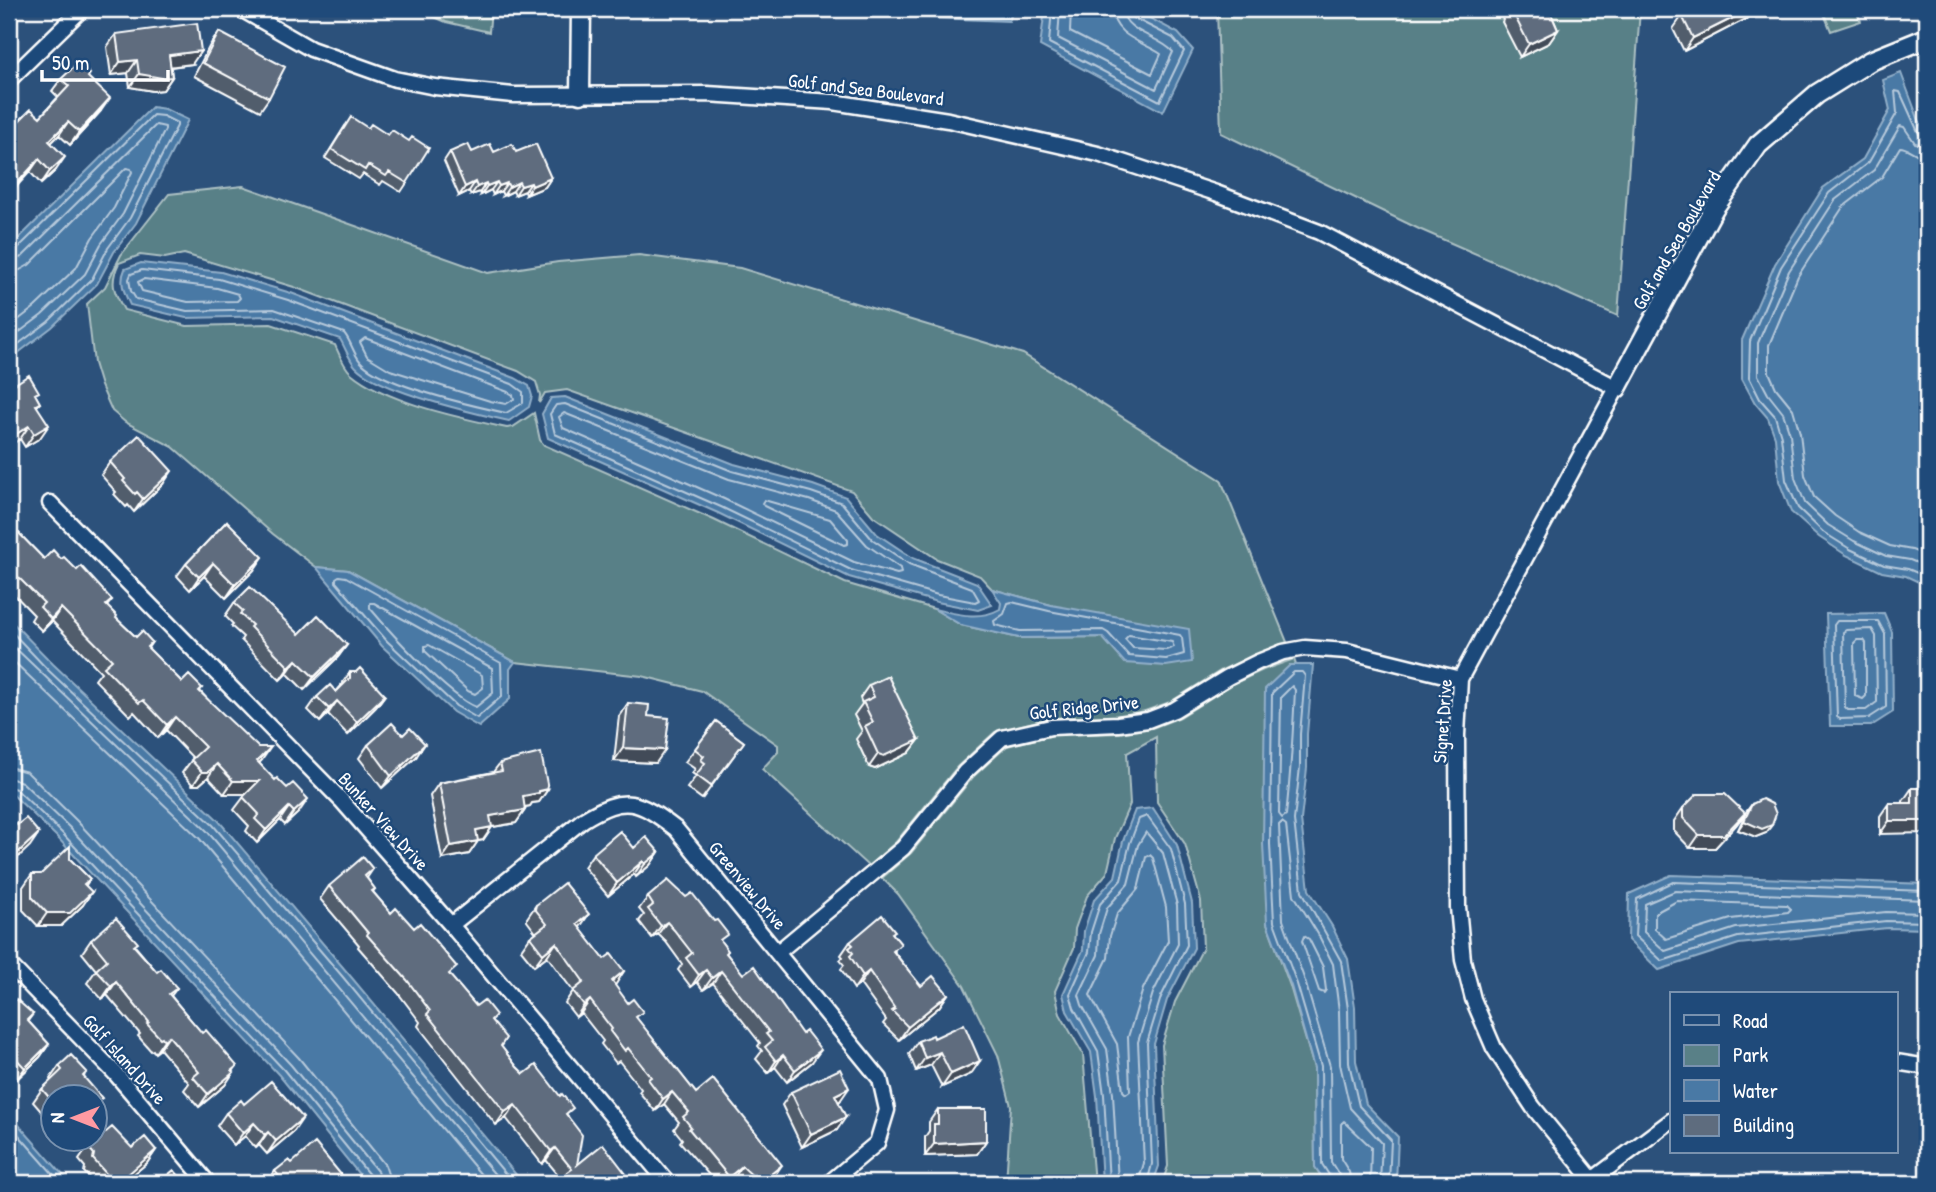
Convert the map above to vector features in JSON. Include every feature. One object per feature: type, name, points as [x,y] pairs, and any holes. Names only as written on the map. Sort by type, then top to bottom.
[{"type":"street","points":[[9,80],[82,9]]},
{"type":"street","name":"Golf and Sea Boulevard","points":[[241,9],[311,49],[395,79],[473,92],[513,95],[707,94],[833,102],[948,120],[1098,154],[1216,193],[1319,232],[1617,388],[1714,208],[1758,145],[1817,94],[1870,61],[1927,38]]},
{"type":"street","points":[[580,94],[581,9]]},
{"type":"street","name":"Signet Drive","points":[[1594,1182],[1533,1107],[1494,1048],[1462,960],[1458,894],[1457,735],[1460,679],[1617,388]]},
{"type":"street","name":"Bunker View Drive","points":[[50,503],[341,800],[451,925],[668,1183]]},
{"type":"street","name":"Golf Ridge Drive","points":[[779,952],[903,848],[965,772],[1002,738],[1051,727],[1148,720],[1174,710],[1258,662],[1283,652],[1305,648],[1347,650],[1460,679]]},
{"type":"street","name":"Greenview Drive","points":[[451,925],[583,820],[604,807],[626,802],[650,810],[676,829],[880,1079],[887,1110],[877,1143],[829,1183]]},
{"type":"street","name":"Golf Island Drive","points":[[9,964],[115,1073],[208,1183]]},
{"type":"street","points":[[1898,1062],[1927,1067]]},
{"type":"street","points":[[1594,1182],[1670,1122]]},
{"type":"green space","points":[[416,9],[491,9],[489,32],[446,22]]},
{"type":"green space","points":[[1217,9],[1640,9],[1618,316],[1419,229],[1221,133]]},
{"type":"green space","points":[[1822,9],[1855,9],[1861,21],[1831,31]]},
{"type":"green space","points":[[243,186],[488,273],[558,262],[639,255],[740,268],[1023,354],[1221,480],[1287,642],[1222,670],[1170,702],[1145,711],[1118,716],[1049,718],[995,732],[957,767],[896,842],[868,866],[762,769],[778,752],[778,745],[702,691],[642,676],[515,662],[348,570],[316,567],[273,534],[173,447],[125,422],[112,411],[94,363],[87,304],[105,287],[121,255],[169,194]],"holes":[[[184,254],[294,287],[518,371],[536,382],[540,395],[539,403],[545,393],[567,390],[852,491],[873,516],[937,559],[980,576],[992,589],[1051,605],[1166,666],[1102,637],[1019,638],[961,625],[934,609],[845,583],[714,520],[544,445],[540,440],[534,413],[507,428],[425,408],[366,384],[351,373],[335,345],[271,324],[187,326],[124,310],[115,292],[114,282],[119,263],[140,255],[165,258]]]},
{"type":"green space","points":[[1294,659],[1296,665],[1290,665],[1267,923],[1290,986],[1314,1068],[1315,1167],[1326,1183],[1162,1183],[1168,1166],[1162,1045],[1175,1002],[1203,948],[1201,901],[1185,844],[1157,802],[1156,737],[1127,753],[1130,804],[1115,838],[1107,873],[1087,896],[1075,929],[1074,948],[1055,991],[1060,1014],[1083,1054],[1094,1183],[1006,1183],[1011,1106],[998,1055],[964,986],[898,894],[882,878],[911,853],[973,777],[1007,746],[1053,735],[1119,733],[1152,728],[1180,717],[1233,684]]},
{"type":"water","points":[[863,9],[1014,9],[1009,21],[934,18]]},
{"type":"water","points":[[1045,9],[1133,9],[1178,33],[1193,50],[1163,112],[1040,46]]},
{"type":"water","points":[[1901,73],[1927,136],[1927,586],[1906,576],[1882,572],[1846,555],[1819,537],[1791,512],[1779,481],[1775,437],[1768,418],[1755,403],[1742,379],[1742,340],[1775,264],[1823,188],[1863,159],[1890,110],[1883,80]]},
{"type":"water","points":[[152,107],[165,109],[188,120],[136,223],[114,252],[97,284],[52,327],[9,360],[9,248]]},
{"type":"water","points":[[141,263],[221,272],[291,293],[515,378],[529,386],[532,396],[529,407],[509,421],[406,393],[385,385],[356,367],[340,339],[273,316],[186,318],[130,305],[123,287],[123,274],[125,269]]},
{"type":"water","points":[[565,397],[734,464],[813,485],[846,497],[877,534],[913,558],[977,583],[992,605],[978,610],[937,602],[849,577],[718,513],[548,438],[542,414],[551,398]]},
{"type":"water","points":[[316,567],[348,570],[515,662],[510,669],[510,699],[479,727],[453,712],[382,646]]},
{"type":"water","points":[[992,589],[1051,605],[1189,629],[1192,662],[1166,666],[1125,663],[1102,637],[1019,638],[961,625],[934,609],[968,615],[992,613],[1000,609],[1001,603]]},
{"type":"water","points":[[1884,613],[1892,632],[1893,712],[1871,726],[1830,726],[1826,614]]},
{"type":"water","points":[[9,619],[218,820],[523,1183],[366,1183],[279,1075],[57,837],[9,791]]},
{"type":"water","points":[[1290,665],[1313,665],[1301,820],[1309,890],[1332,926],[1348,959],[1355,1007],[1356,1061],[1366,1104],[1398,1137],[1396,1183],[1326,1183],[1315,1167],[1314,1068],[1291,986],[1267,923],[1263,844],[1265,689]]},
{"type":"water","points":[[1153,808],[1177,845],[1192,903],[1194,948],[1167,1000],[1154,1044],[1159,1166],[1153,1183],[1102,1183],[1097,1096],[1091,1052],[1067,1011],[1063,994],[1083,950],[1084,931],[1094,900],[1115,877],[1123,841],[1135,810]]},
{"type":"water","points":[[1671,875],[1927,884],[1927,929],[1887,928],[1739,944],[1659,970],[1628,940],[1629,894]]},
{"type":"water","points":[[9,1114],[38,1147],[38,1154],[44,1154],[70,1183],[9,1183]]},
{"type":"building","points":[[1511,9],[1549,9],[1558,30],[1529,44]]},
{"type":"building","points":[[1697,9],[1751,9],[1693,38],[1682,16]]},
{"type":"building","points":[[197,23],[201,51],[169,55],[172,77],[139,74],[137,60],[120,62],[116,34]]},
{"type":"building","points":[[219,32],[285,67],[269,98],[203,63]]},
{"type":"building","points":[[78,63],[110,98],[79,132],[68,122],[49,141],[65,157],[50,171],[39,159],[9,192],[9,131],[31,109],[40,117],[69,86],[61,79]]},
{"type":"building","points":[[351,117],[368,128],[371,124],[388,135],[392,130],[409,141],[412,137],[429,148],[407,183],[389,172],[386,176],[368,165],[365,170],[331,149]]},
{"type":"building","points":[[468,144],[472,152],[490,144],[494,152],[512,144],[516,152],[536,144],[551,178],[532,186],[531,183],[521,186],[519,182],[509,187],[507,183],[499,186],[497,182],[477,187],[475,182],[465,187],[450,152]]},
{"type":"building","points":[[29,375],[39,392],[35,394],[40,403],[36,405],[49,425],[34,434],[29,426],[10,438],[9,388]]},
{"type":"building","points":[[139,435],[172,471],[143,499],[123,481],[125,479],[110,462]]},
{"type":"building","points":[[227,521],[263,557],[235,585],[213,563],[199,577],[186,564]]},
{"type":"building","points":[[9,523],[44,559],[53,550],[77,570],[81,566],[112,600],[106,605],[116,618],[136,637],[142,631],[152,642],[147,647],[182,682],[189,675],[202,688],[199,691],[258,747],[271,747],[257,761],[275,780],[277,778],[287,788],[293,783],[308,799],[294,812],[289,807],[266,830],[255,819],[259,814],[243,797],[259,781],[233,781],[217,764],[208,772],[202,772],[191,760],[205,747],[175,717],[167,725],[143,700],[139,703],[104,667],[112,660],[61,608],[51,619],[40,607],[44,603],[13,572],[9,576]]},
{"type":"building","points":[[250,587],[299,634],[318,615],[347,645],[314,677],[296,660],[289,667],[250,627],[252,625],[240,614],[243,611],[234,603]]},
{"type":"building","points":[[360,668],[385,695],[357,722],[337,701],[329,709],[317,697],[330,685],[336,692],[350,678],[350,672],[356,672]]},
{"type":"building","points":[[888,676],[919,740],[884,756],[878,754],[865,726],[873,722],[863,702],[874,697],[869,685]]},
{"type":"building","points":[[628,703],[649,705],[648,716],[669,718],[665,750],[623,748]]},
{"type":"building","points":[[716,721],[744,742],[711,786],[696,775],[705,763],[701,760],[704,756],[695,749]]},
{"type":"building","points":[[392,723],[403,735],[410,728],[425,744],[391,776],[368,745]]},
{"type":"building","points":[[541,753],[548,789],[523,796],[525,810],[490,816],[492,827],[476,830],[478,841],[451,846],[439,783],[502,771],[500,763]]},
{"type":"building","points":[[1912,788],[1927,788],[1927,821],[1889,821],[1889,803],[1912,803]]},
{"type":"building","points":[[1697,794],[1725,794],[1745,813],[1724,835],[1699,835],[1683,818],[1683,808]]},
{"type":"building","points":[[1762,799],[1772,804],[1776,814],[1772,825],[1762,829],[1744,821],[1752,804]]},
{"type":"building","points":[[9,815],[17,825],[26,818],[39,833],[9,861]]},
{"type":"building","points":[[620,831],[634,848],[646,837],[659,852],[645,864],[643,861],[617,883],[593,854]]},
{"type":"building","points":[[70,846],[70,859],[90,879],[84,884],[92,892],[70,913],[47,913],[32,897],[32,874],[41,874]]},
{"type":"building","points":[[363,857],[373,869],[365,876],[375,889],[372,891],[391,913],[396,908],[414,928],[420,923],[457,967],[449,974],[476,1006],[484,1000],[496,1015],[491,1020],[506,1038],[501,1046],[517,1067],[524,1074],[536,1065],[573,1108],[566,1114],[582,1135],[577,1165],[603,1144],[633,1183],[567,1183],[562,1176],[572,1169],[555,1148],[551,1151],[515,1105],[505,1112],[427,1014],[430,1011],[407,980],[329,886]]},
{"type":"building","points":[[668,880],[686,897],[692,893],[714,921],[717,920],[728,934],[720,940],[728,951],[726,953],[743,974],[754,966],[802,1034],[806,1031],[821,1050],[795,1070],[783,1055],[776,1061],[765,1047],[772,1041],[766,1034],[769,1032],[721,971],[712,978],[706,970],[699,975],[686,958],[692,953],[667,922],[661,926],[648,909],[653,905],[648,897]]},
{"type":"building","points":[[564,883],[589,914],[577,924],[604,959],[611,954],[624,971],[612,981],[628,1003],[633,999],[643,1012],[636,1017],[696,1093],[713,1079],[782,1165],[760,1183],[742,1166],[729,1177],[689,1129],[691,1127],[683,1117],[689,1112],[672,1092],[663,1099],[648,1079],[651,1077],[628,1048],[625,1051],[590,1000],[584,1005],[573,991],[584,982],[556,943],[543,954],[530,937],[547,924],[535,909],[536,905]]},
{"type":"building","points":[[882,915],[895,931],[892,933],[901,944],[893,951],[921,986],[933,976],[948,994],[908,1027],[892,1011],[895,1009],[869,971],[863,976],[850,956],[853,953],[849,948],[853,945],[850,942]]},
{"type":"building","points":[[116,918],[138,943],[134,946],[157,972],[161,969],[177,988],[169,994],[202,1033],[206,1030],[237,1066],[232,1070],[234,1072],[208,1094],[193,1077],[199,1072],[169,1036],[164,1040],[160,1038],[116,982],[111,986],[96,970],[107,960],[91,940]]},
{"type":"building","points":[[16,999],[33,1014],[27,1020],[49,1044],[25,1068],[9,1051],[9,1007]]},
{"type":"building","points":[[964,1024],[980,1061],[951,1074],[940,1052],[925,1058],[918,1041],[933,1035],[934,1038]]},
{"type":"building","points":[[71,1055],[87,1072],[83,1076],[90,1084],[47,1084],[62,1070],[59,1066]]},
{"type":"building","points":[[840,1069],[849,1088],[835,1095],[846,1117],[811,1134],[791,1092]]},
{"type":"building","points":[[271,1081],[303,1118],[276,1141],[268,1132],[265,1135],[254,1123],[243,1133],[226,1113],[241,1100],[244,1104]]},
{"type":"building","points":[[938,1109],[986,1109],[986,1141],[934,1144],[934,1124],[938,1124]]},
{"type":"building","points":[[112,1127],[132,1148],[145,1137],[156,1150],[118,1183],[93,1159],[94,1154],[108,1154],[108,1130]]},
{"type":"building","points":[[315,1143],[347,1182],[284,1183],[275,1171],[289,1160],[292,1163]]},
{"type":"building","points":[[174,1170],[185,1183],[158,1183]]}]
